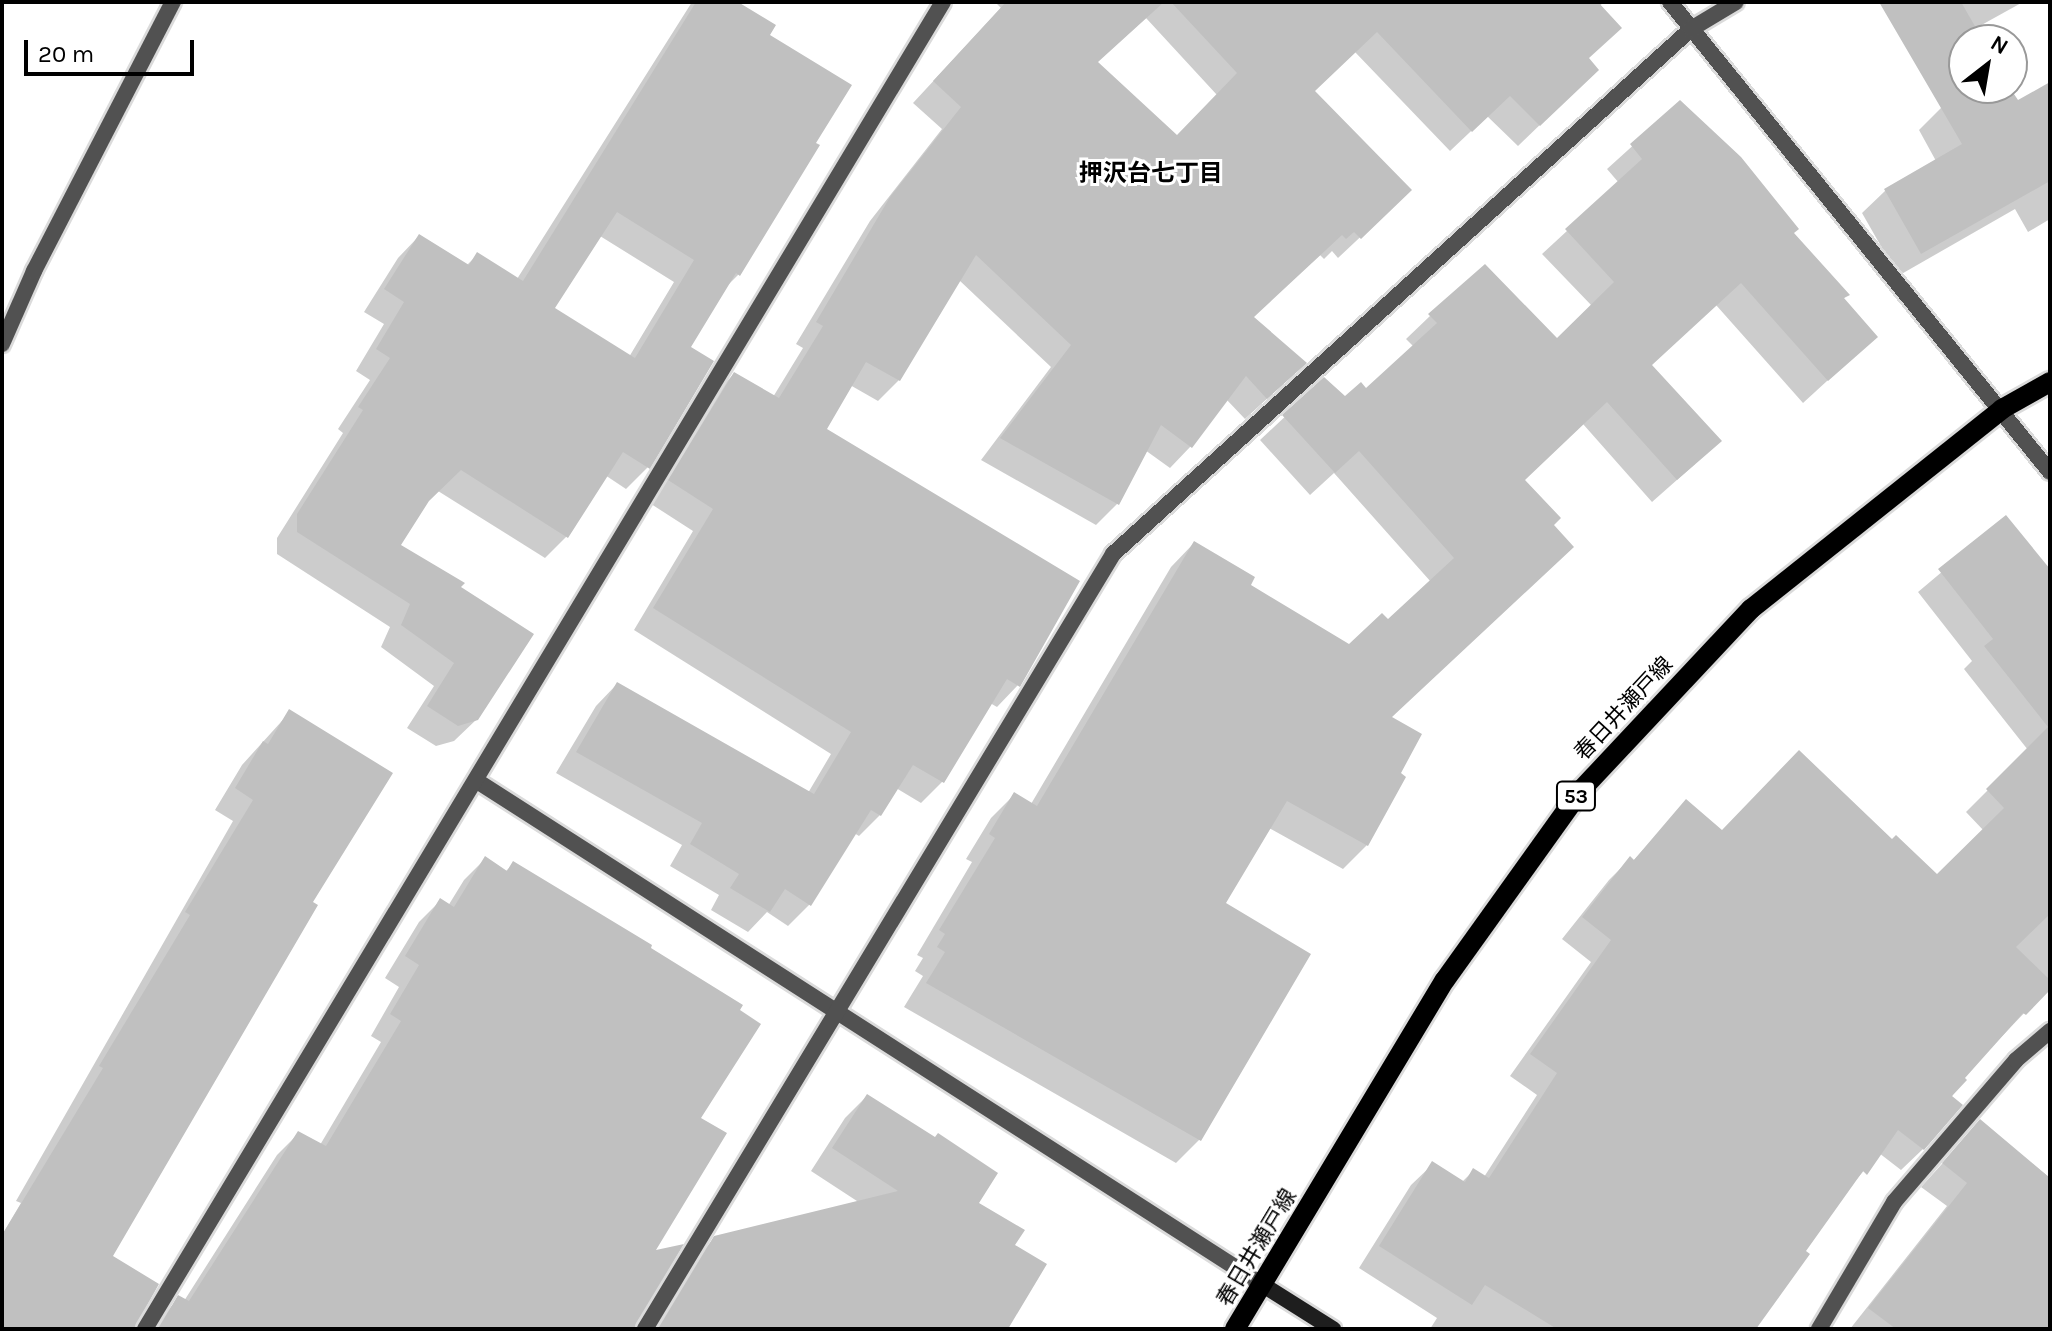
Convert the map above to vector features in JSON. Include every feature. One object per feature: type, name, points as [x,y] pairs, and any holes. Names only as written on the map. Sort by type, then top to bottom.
[{"type":"main road","name":"春日井瀬戸線","points":[[1235,1329],[1445,980],[1581,790],[1751,609],[2002,409],[2050,382]]},
{"type":"street","points":[[2,344],[34,271],[173,2]]},
{"type":"street","points":[[145,1329],[943,2]]},
{"type":"street","points":[[1670,2],[2050,472]]},
{"type":"street","points":[[645,1329],[1113,554],[1691,29],[1736,2]]},
{"type":"street","points":[[477,781],[1333,1329]]},
{"type":"street","points":[[1819,1329],[1894,1202],[2016,1060],[2050,1031]]},
{"type":"building","points":[[696,2],[738,2],[776,25],[770,35],[852,85],[816,143],[820,145],[740,276],[736,273],[691,347],[714,361],[650,469],[623,452],[568,538],[461,470],[429,501],[401,545],[465,583],[461,587],[534,634],[478,720],[458,726],[427,706],[454,663],[401,625],[410,604],[297,532],[297,514],[363,410],[358,407],[390,358],[376,349],[404,302],[384,289],[419,234],[469,265],[477,252],[523,281]],"holes":[[[617,212],[694,260],[635,358],[555,308]]]},
{"type":"building","points":[[1006,2],[1164,2],[1098,62],[1177,135],[1237,73],[1171,2],[1598,2],[1622,28],[1589,58],[1599,70],[1540,126],[1510,96],[1472,132],[1377,32],[1315,91],[1412,190],[1361,239],[1354,232],[1346,239],[1342,235],[1254,317],[1307,363],[1267,399],[1246,376],[1192,448],[1161,425],[1119,505],[1000,438],[1071,345],[976,255],[900,381],[866,362],[827,429],[1080,581],[1020,687],[1007,679],[944,783],[913,765],[881,816],[871,810],[811,906],[785,889],[770,912],[730,888],[739,874],[690,844],[702,823],[576,752],[617,682],[814,794],[851,732],[653,608],[713,509],[668,480],[734,372],[779,398],[823,326],[816,322],[890,197],[961,107],[933,81]]},
{"type":"building","points":[[1879,2],[1961,2],[1974,24],[1948,24],[1948,104],[2028,104],[2028,94],[2050,82],[2050,181],[1921,254],[1884,189],[1962,144]]},
{"type":"building","points":[[1680,100],[1741,157],[1799,229],[1794,233],[1850,295],[1844,298],[1878,337],[1828,381],[1741,283],[1652,365],[1722,441],[1677,480],[1607,402],[1525,480],[1561,518],[1554,525],[1574,547],[1392,717],[1422,734],[1401,773],[1406,777],[1368,846],[1287,801],[1226,903],[1311,954],[1201,1141],[926,983],[945,952],[937,947],[945,934],[939,930],[995,838],[989,834],[1014,792],[1037,806],[1194,541],[1255,577],[1251,585],[1349,644],[1382,613],[1388,619],[1454,558],[1359,451],[1335,473],[1282,415],[1324,377],[1345,396],[1361,382],[1366,388],[1437,323],[1428,314],[1485,264],[1557,338],[1614,282],[1565,229],[1642,159],[1630,144]]},
{"type":"building","points":[[2006,515],[2050,569],[2050,914],[2016,947],[2050,980],[2050,990],[2026,1015],[2023,1013],[1965,1078],[1967,1080],[1952,1096],[1963,1105],[1924,1150],[1898,1130],[1867,1175],[1863,1171],[1806,1251],[1810,1254],[1756,1329],[1557,1329],[1485,1285],[1472,1305],[1379,1246],[1432,1161],[1465,1182],[1473,1168],[1489,1178],[1557,1073],[1530,1054],[1611,940],[1582,917],[1630,856],[1634,860],[1686,799],[1722,830],[1799,750],[1892,839],[1896,835],[1937,874],[2004,808],[1986,789],[2048,727],[1984,646],[1993,639],[1938,569]]},
{"type":"building","points":[[289,709],[393,773],[313,902],[318,905],[113,1256],[159,1284],[134,1329],[2,1329],[2,1235],[103,1068],[99,1066],[190,915],[185,912],[253,800],[235,788],[263,741],[268,744]]},
{"type":"building","points":[[485,856],[507,871],[513,861],[652,945],[651,948],[743,1005],[740,1010],[761,1024],[701,1118],[727,1133],[656,1250],[684,1244],[634,1329],[158,1329],[178,1295],[189,1301],[298,1131],[326,1146],[401,1021],[390,1014],[419,965],[405,956],[440,898],[454,907]]},
{"type":"building","points":[[867,1094],[935,1137],[938,1133],[998,1173],[979,1203],[1025,1230],[1015,1245],[1047,1264],[1008,1329],[658,1329],[714,1236],[898,1191],[832,1148]]},
{"type":"building","points":[[1980,1119],[2050,1178],[2050,1329],[1896,1329],[1868,1308],[1967,1183],[1942,1163]]},
{"type":"district","name":"押沢台七丁目","points":[[1151,174]]}]
